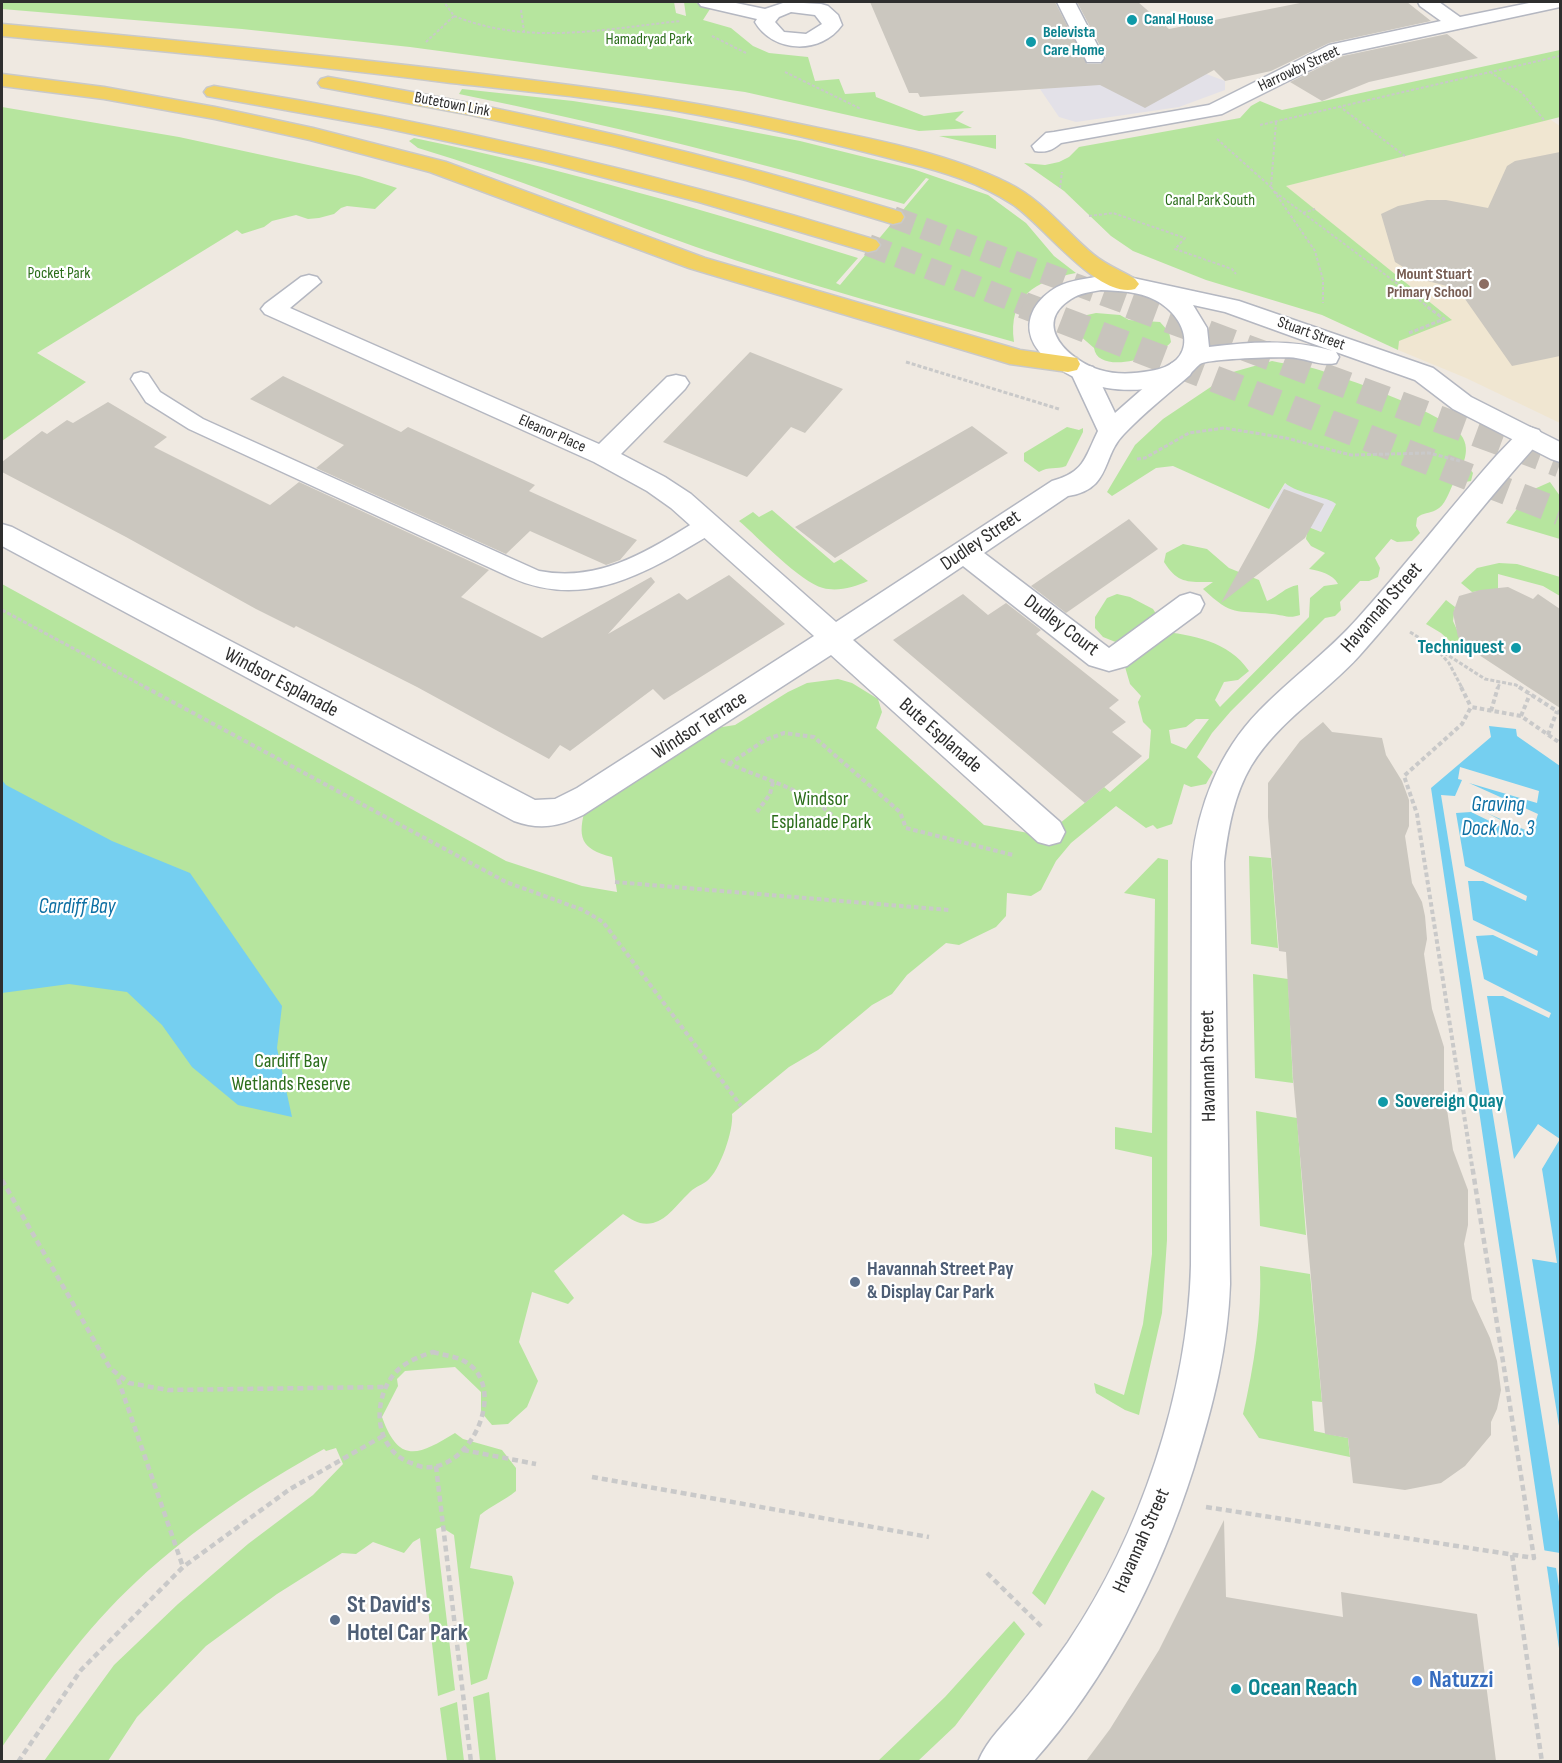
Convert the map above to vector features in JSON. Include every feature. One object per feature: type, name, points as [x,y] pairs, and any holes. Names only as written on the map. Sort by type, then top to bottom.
[{"type":"main road","points":[[2,30],[286,57],[581,92],[698,109],[857,143],[953,168],[1001,188],[1023,201],[1042,217],[1088,262],[1138,287]]},
{"type":"main road","points":[[2,43],[149,57],[285,76]]},
{"type":"main road","name":"Butetown Link","points":[[2,67],[187,88],[376,119],[529,151],[680,189],[868,245]]},
{"type":"main road","points":[[2,80],[104,93],[215,112],[313,134],[438,167],[697,263],[1018,358],[1076,368]]},
{"type":"main road","name":"Butetown Link","points":[[307,80],[464,107],[627,143],[786,185],[893,217]]},
{"type":"street","points":[[708,2],[768,16]]},
{"type":"street","points":[[1067,2],[1094,58]]},
{"type":"street","points":[[1427,2],[1456,23]]},
{"type":"street","name":"Harrowby Street","points":[[1043,146],[1054,138],[1215,110],[1336,49],[1559,2]]},
{"type":"street","name":"Eleanor Place","points":[[309,282],[273,309],[603,456],[656,484],[708,525],[818,621],[834,638]]},
{"type":"street","points":[[1101,283],[1138,287],[1165,296],[1186,311],[1196,327],[1199,342],[1187,363],[1162,378],[1136,382],[1109,380],[1076,368],[1052,351],[1043,337],[1041,321],[1047,307],[1059,296],[1078,287],[1101,283]]},
{"type":"street","name":"Stuart Street","points":[[1138,287],[1231,306],[1424,374],[1462,403],[1560,453]]},
{"type":"street","name":"Stuart Street","points":[[1187,363],[1270,349],[1305,350],[1412,392],[1462,403]]},
{"type":"street","name":"Dudley Street","points":[[834,638],[1061,488],[1074,486],[1086,478],[1111,431],[1187,363]]},
{"type":"street","points":[[1076,368],[1111,431]]},
{"type":"street","points":[[603,456],[676,383]]},
{"type":"street","name":"Havannah Street","points":[[1001,1761],[1063,1687],[1101,1629],[1129,1578],[1149,1534],[1186,1425],[1208,1323],[1211,1255],[1207,906],[1208,862],[1214,816],[1233,769],[1250,742],[1271,719],[1346,651],[1530,436]]},
{"type":"street","name":"Windsor Esplanade","points":[[2,534],[525,812],[545,816],[564,811]]},
{"type":"street","name":"Dudley Court","points":[[964,552],[1099,657],[1109,660],[1117,658],[1190,604]]},
{"type":"street","name":"Windsor Terrace","points":[[564,811],[834,638]]},
{"type":"street","name":"Bute Esplanade","points":[[834,638],[850,657],[1049,832]]},
{"type":"lane","points":[[141,379],[153,397],[196,424],[541,580],[577,583],[608,579],[633,570],[708,525]]},
{"type":"path","points":[[444,2],[454,16],[482,27],[524,32],[584,33],[681,21]]},
{"type":"path","points":[[521,9],[524,32]]},
{"type":"path","points":[[423,45],[454,16]]},
{"type":"path","points":[[702,31],[756,57]]},
{"type":"path","points":[[1255,126],[1560,56]]},
{"type":"path","points":[[777,68],[861,109]]},
{"type":"path","points":[[1489,72],[1522,93],[1544,120]]},
{"type":"path","points":[[1338,106],[1405,156]]},
{"type":"path","points":[[1271,187],[1276,122]]},
{"type":"path","points":[[1223,133],[1212,135],[1271,187],[1315,250],[1323,280],[1323,304]]},
{"type":"path","points":[[1060,197],[1059,182],[1065,166]]},
{"type":"path","points":[[1275,192],[1444,319]]},
{"type":"path","points":[[1303,213],[1315,209]]},
{"type":"path","points":[[1079,217],[1113,213],[1185,238],[1176,249],[1232,269],[1238,276]]},
{"type":"path","points":[[1404,335],[1449,317]]},
{"type":"path","points":[[1134,459],[1145,458],[1189,433],[1224,428],[1286,438],[1351,455],[1429,453],[1448,456],[1464,463]]},
{"type":"path","points":[[2,610],[506,882],[583,910],[603,922],[741,1106]]},
{"type":"path","points":[[1378,614],[1485,679],[1516,685],[1559,712],[1548,735]]},
{"type":"path","points":[[1429,643],[1449,663],[1471,707]]},
{"type":"path","points":[[1491,711],[1500,682]]},
{"type":"path","points":[[1521,717],[1530,694]]},
{"type":"path","points":[[1471,707],[1521,717],[1560,743]]},
{"type":"path","points":[[1168,1480],[1209,1509],[1534,1558],[1417,814],[1404,776],[1462,724],[1471,707]]},
{"type":"path","points":[[729,764],[765,740],[784,733],[814,737],[900,812],[906,828],[1018,856]]},
{"type":"path","points":[[721,760],[813,798],[824,805],[835,818]]},
{"type":"path","points":[[757,812],[770,794],[773,782]]},
{"type":"path","points":[[615,882],[949,910]]},
{"type":"path","points":[[2,1180],[94,1344],[118,1378],[183,1567]]},
{"type":"path","points":[[433,1352],[451,1353],[467,1361],[479,1374],[484,1387],[486,1407],[481,1426],[454,1458],[436,1466],[407,1464],[392,1453],[382,1436],[379,1426],[380,1406],[386,1387],[398,1370],[416,1358],[433,1352]]},
{"type":"path","points":[[118,1378],[135,1388],[168,1390],[386,1387]]},
{"type":"path","points":[[18,1761],[81,1670],[183,1567],[290,1489],[382,1436]]},
{"type":"path","points":[[463,1450],[536,1464]]},
{"type":"path","points":[[436,1466],[471,1761]]},
{"type":"path","points":[[592,1477],[929,1537]]},
{"type":"path","points":[[1512,1555],[1542,1761]]},
{"type":"path","points":[[987,1573],[1044,1629]]},
{"type":"shaded area","points":[[1137,48],[1225,81],[1225,90],[1179,107],[1076,122],[1059,117],[1040,89],[1079,81]]},
{"type":"shaded area","name":"Mount Stuart Primary School","points":[[1551,120],[1560,126],[1560,423],[1466,378],[1398,350],[1398,341],[1451,319],[1285,186]]},
{"type":"shaded area","points":[[1290,482],[1331,499],[1336,504],[1321,532],[1269,509],[1285,484]]},
{"type":"green space","name":"Hamadryad Park","points":[[2,2],[674,2],[676,13],[686,16],[684,2],[694,2],[710,9],[703,20],[731,28],[753,46],[769,53],[808,57],[815,81],[839,79],[845,94],[875,92],[876,97],[924,116],[964,111],[955,120],[972,128],[919,131],[745,92],[410,47],[242,29],[2,9]]},
{"type":"green space","name":"Canal Park South","points":[[1560,50],[1560,117],[1286,186],[1452,320],[1399,341],[1398,350],[1322,315],[1206,280],[1133,251],[1111,236],[1064,191],[1024,163],[1045,165],[1069,157],[1079,147],[1240,118],[1251,106],[1260,101],[1282,110]]},
{"type":"green space","points":[[462,89],[573,101],[669,116],[800,141],[913,169],[988,195],[1026,223],[1054,256],[1076,273],[1048,281],[1027,293],[1015,313],[1014,342],[815,285],[696,247],[523,183],[418,148],[409,141],[414,138],[582,177],[858,258],[836,283],[840,285],[929,179],[926,178],[904,204],[683,144],[459,94]]},
{"type":"green space","name":"Pocket Park","points":[[2,107],[179,137],[359,176],[397,188],[375,209],[347,206],[334,214],[319,218],[308,219],[296,215],[272,221],[264,227],[242,234],[237,230],[37,353],[86,382],[2,441]]},
{"type":"green space","points":[[996,135],[996,149],[939,136]]},
{"type":"green space","points":[[1096,313],[1120,315],[1129,320],[1160,322],[1169,332],[1171,342],[1165,348],[1143,358],[1130,361],[1106,361],[1098,356],[1094,348],[1071,328],[1087,315]]},
{"type":"green space","name":"Cardiff Bay Wetlands Reserve","points":[[1272,361],[1305,366],[1363,385],[1412,405],[1451,426],[1461,435],[1466,448],[1464,461],[1473,473],[1471,481],[1453,484],[1439,508],[1417,518],[1416,526],[1420,533],[1412,541],[1397,542],[1391,539],[1375,558],[1380,568],[1378,577],[1369,581],[1360,581],[1340,602],[1341,610],[1335,616],[1325,618],[1231,711],[1212,733],[1197,757],[1213,772],[1206,784],[1191,787],[1184,784],[1172,824],[1157,829],[1153,825],[1146,828],[1116,806],[1071,843],[1056,861],[1041,890],[1031,896],[1007,893],[1006,916],[996,927],[959,945],[946,943],[907,975],[892,994],[872,1005],[818,1050],[789,1067],[732,1114],[728,1139],[712,1176],[690,1192],[668,1215],[653,1223],[645,1224],[623,1214],[554,1271],[574,1298],[568,1304],[532,1292],[519,1342],[538,1381],[527,1407],[508,1424],[492,1425],[481,1412],[481,1392],[455,1367],[405,1371],[397,1379],[398,1386],[382,1417],[396,1443],[403,1449],[411,1451],[431,1447],[455,1433],[463,1439],[502,1450],[516,1468],[516,1491],[480,1515],[470,1568],[512,1576],[514,1583],[487,1679],[471,1685],[454,1535],[441,1527],[436,1529],[455,1690],[438,1696],[420,1538],[413,1542],[404,1553],[373,1542],[356,1554],[342,1553],[277,1594],[206,1646],[137,1717],[108,1761],[44,1761],[114,1665],[178,1604],[248,1544],[313,1495],[343,1464],[336,1448],[326,1451],[324,1449],[226,1509],[137,1581],[82,1639],[2,1747],[2,584],[506,861],[582,886],[617,892],[612,857],[593,850],[584,840],[582,826],[586,806],[716,728],[735,725],[807,683],[838,679],[852,683],[878,699],[882,712],[876,728],[984,825],[1034,834],[1059,824],[1104,787],[1110,792],[1149,758],[1151,730],[1143,722],[1138,702],[1141,696],[1130,684],[1118,643],[1103,637],[1095,628],[1095,617],[1107,598],[1117,594],[1130,597],[1153,609],[1158,617],[1159,631],[1209,641],[1241,661],[1249,671],[1238,680],[1224,682],[1215,700],[1220,707],[1309,617],[1310,598],[1324,586],[1338,584],[1330,575],[1309,569],[1325,553],[1311,546],[1306,539],[1307,532],[1296,522],[1321,532],[1336,504],[1327,499],[1297,490],[1285,483],[1269,509],[1173,466],[1156,468],[1112,496],[1107,492],[1135,445],[1163,419],[1233,372]],"holes":[[[1196,719],[1209,719],[1186,749],[1171,743],[1169,730],[1186,727]]]},
{"type":"green space","points":[[1067,427],[1079,430],[1083,428],[1083,432],[1066,466],[1039,472],[1024,461],[1024,453]]},
{"type":"green space","points":[[1550,482],[1560,496],[1560,539],[1506,523],[1532,490]]},
{"type":"green space","points":[[772,510],[834,563],[841,559],[868,581],[852,587],[834,589],[823,588],[803,577],[739,521],[753,512],[759,517]]},
{"type":"green space","points":[[1183,544],[1207,549],[1229,568],[1259,580],[1267,601],[1298,585],[1300,615],[1289,617],[1242,612],[1221,604],[1203,589],[1213,582],[1197,582],[1179,578],[1164,562],[1166,553]]},
{"type":"green space","points":[[1499,563],[1517,564],[1560,577],[1560,596],[1543,586],[1498,574],[1498,589],[1472,592],[1461,583],[1477,568]]},
{"type":"green space","points":[[1446,600],[1455,607],[1453,621],[1461,639],[1452,643],[1426,624]]},
{"type":"green space","points":[[1249,856],[1271,858],[1278,948],[1251,944]]},
{"type":"green space","points":[[1158,858],[1168,860],[1167,1240],[1162,1313],[1139,1415],[1125,1410],[1096,1393],[1094,1383],[1124,1395],[1143,1324],[1152,1254],[1152,1157],[1115,1149],[1115,1127],[1152,1133],[1155,899],[1124,893]]},
{"type":"green space","points":[[1253,974],[1288,979],[1293,1083],[1255,1078]]},
{"type":"green space","points":[[1256,1111],[1297,1118],[1306,1235],[1260,1226]]},
{"type":"green space","points":[[1260,1266],[1310,1274],[1322,1402],[1312,1401],[1314,1431],[1348,1438],[1350,1457],[1259,1438],[1243,1414],[1256,1341],[1260,1303]]},
{"type":"green space","points":[[1092,1490],[1105,1498],[1045,1605],[1032,1593]]},
{"type":"green space","points":[[1014,1621],[1025,1634],[955,1726],[918,1761],[878,1761],[945,1697]]},
{"type":"green space","points":[[489,1692],[496,1761],[480,1761],[473,1697]]},
{"type":"green space","points":[[457,1702],[464,1761],[447,1761],[440,1708]]},
{"type":"water","name":"Graving Dock No. 3","points":[[1489,726],[1516,729],[1517,736],[1560,766],[1560,1655],[1431,788],[1491,737]]},
{"type":"water","name":"Cardiff Bay","points":[[2,780],[6,785],[112,841],[190,873],[282,1006],[277,1048],[292,1117],[238,1105],[192,1067],[162,1025],[127,992],[69,984],[2,993]]},
{"type":"pier","points":[[1460,767],[1539,791],[1537,803],[1469,783],[1538,814],[1532,833],[1487,813],[1514,827],[1512,832],[1471,812],[1456,813],[1465,866],[1527,896],[1526,901],[1483,881],[1468,881],[1473,920],[1538,951],[1537,956],[1493,935],[1476,936],[1484,979],[1551,1013],[1549,1018],[1503,996],[1487,996],[1514,1159],[1538,1124],[1560,1139],[1542,1169],[1557,1263],[1532,1259],[1560,1432],[1560,1528],[1441,795],[1455,796],[1462,780],[1458,779]]},
{"type":"pier","points":[[1542,1550],[1560,1553],[1560,1592],[1556,1568],[1545,1566]]},
{"type":"building","points":[[870,2],[1055,2],[1087,64],[1101,64],[1106,57],[1077,2],[1138,2],[1169,29],[1305,2],[1407,2],[1431,21],[1329,43],[1271,71],[1225,81],[1214,70],[1145,108],[1100,85],[920,97],[918,93],[909,93]]},
{"type":"building","points":[[1447,34],[1478,58],[1369,82],[1322,101],[1290,82],[1343,56]]},
{"type":"building","points":[[1560,152],[1560,356],[1512,366],[1458,289],[1424,280],[1395,262],[1381,214],[1398,206],[1427,200],[1446,200],[1488,208],[1507,166],[1515,161]]},
{"type":"building","points":[[750,352],[843,389],[805,433],[791,427],[747,477],[663,442]]},
{"type":"building","points":[[283,376],[401,432],[408,427],[535,485],[529,491],[637,540],[620,560],[606,565],[530,531],[506,554],[316,468],[344,445],[250,399]]},
{"type":"building","points":[[108,402],[167,437],[154,447],[270,505],[299,482],[489,570],[461,597],[542,638],[651,577],[655,582],[608,634],[679,593],[687,600],[729,575],[785,624],[664,700],[653,689],[570,751],[560,745],[549,759],[417,687],[296,626],[294,628],[256,609],[2,472],[2,462],[42,431],[47,434],[67,420],[73,423]]},
{"type":"building","points":[[972,426],[1008,453],[835,558],[795,527]]},
{"type":"building","points":[[1284,489],[1324,504],[1305,538],[1221,603]]},
{"type":"building","points":[[1129,519],[1158,549],[1066,613],[1031,586]]},
{"type":"building","name":"Techniquest","points":[[1508,587],[1533,599],[1538,594],[1560,609],[1560,708],[1476,653],[1458,637],[1453,613],[1459,596],[1480,590]]},
{"type":"building","points":[[963,594],[988,615],[1006,603],[1041,630],[1036,634],[1119,700],[1109,708],[1126,722],[1112,732],[1142,756],[1085,803],[893,640]]},
{"type":"building","name":"Sovereign Quay","points":[[1323,722],[1332,732],[1382,738],[1386,755],[1402,781],[1409,800],[1409,826],[1405,836],[1412,883],[1422,902],[1425,916],[1427,939],[1424,954],[1432,1009],[1444,1047],[1444,1089],[1453,1150],[1468,1190],[1468,1225],[1464,1244],[1472,1299],[1490,1338],[1497,1361],[1501,1390],[1497,1409],[1491,1422],[1491,1435],[1465,1466],[1441,1483],[1405,1490],[1353,1483],[1348,1438],[1325,1434],[1293,1078],[1286,952],[1279,951],[1268,817],[1268,783],[1300,741]]},
{"type":"building","points":[[1224,1520],[1226,1597],[1343,1617],[1341,1592],[1477,1614],[1496,1761],[1086,1761],[1110,1729],[1159,1650]]},
{"type":"tunnel","points":[[893,217],[1134,306]]},
{"type":"tunnel","points":[[868,245],[1027,306]]},
{"type":"tunnel","points":[[1023,305],[1560,512]]},
{"type":"tunnel","points":[[1130,305],[1560,464]]},
{"type":"place","name":"Canal House","points":[[1132,20]]},
{"type":"place","name":"Belevista Care Home","points":[[1031,42]]},
{"type":"place","name":"Mount Stuart Primary School","points":[[1484,284]]},
{"type":"place","name":"Techniquest","points":[[1516,648]]},
{"type":"place","name":"Sovereign Quay","points":[[1383,1102]]},
{"type":"place","name":"Havannah Street Pay & Display Car Park","points":[[855,1282]]},
{"type":"place","name":"St David's Hotel Car Park","points":[[335,1620]]},
{"type":"place","name":"Natuzzi","points":[[1417,1681]]},
{"type":"place","name":"Ocean Reach","points":[[1236,1689]]},
{"type":"park label","name":"Windsor Esplanade Park","points":[[821,812]]}]
